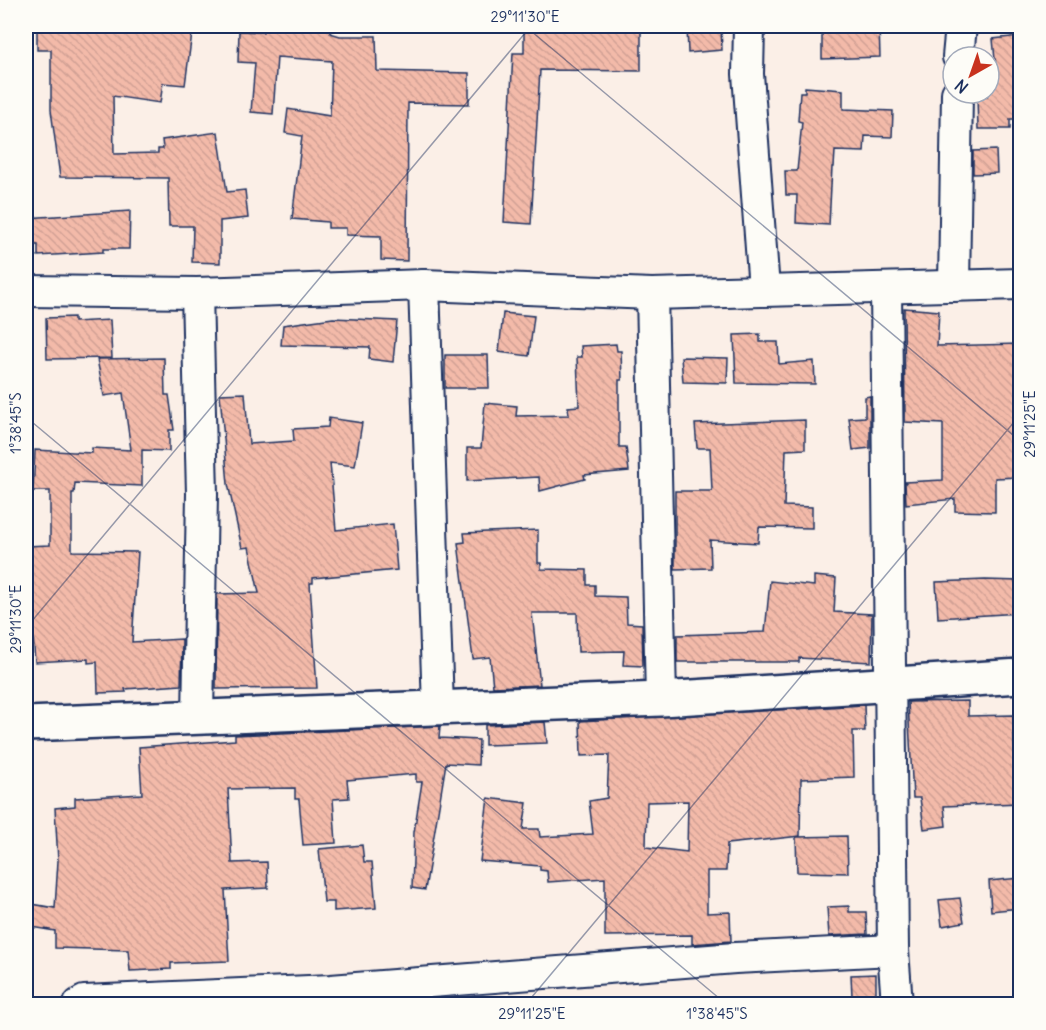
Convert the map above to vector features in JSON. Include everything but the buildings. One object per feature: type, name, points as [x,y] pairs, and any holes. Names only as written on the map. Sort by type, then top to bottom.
[{"type":"street","points":[[749,26],[748,74],[764,289]]},
{"type":"street","points":[[959,45],[961,26]]},
{"type":"street","points":[[954,286],[957,105]]},
{"type":"street","points":[[26,291],[197,293],[424,285],[652,294],[764,289],[886,289],[1020,284]]},
{"type":"street","points":[[424,285],[438,708]]},
{"type":"street","points":[[886,289],[893,950],[897,1005]]},
{"type":"street","points":[[197,293],[202,494],[198,717]]},
{"type":"street","points":[[652,294],[661,699]]},
{"type":"street","points":[[26,723],[661,699],[1020,676]]},
{"type":"street","points":[[79,1005],[84,1001],[331,990],[735,958],[893,950]]}]
